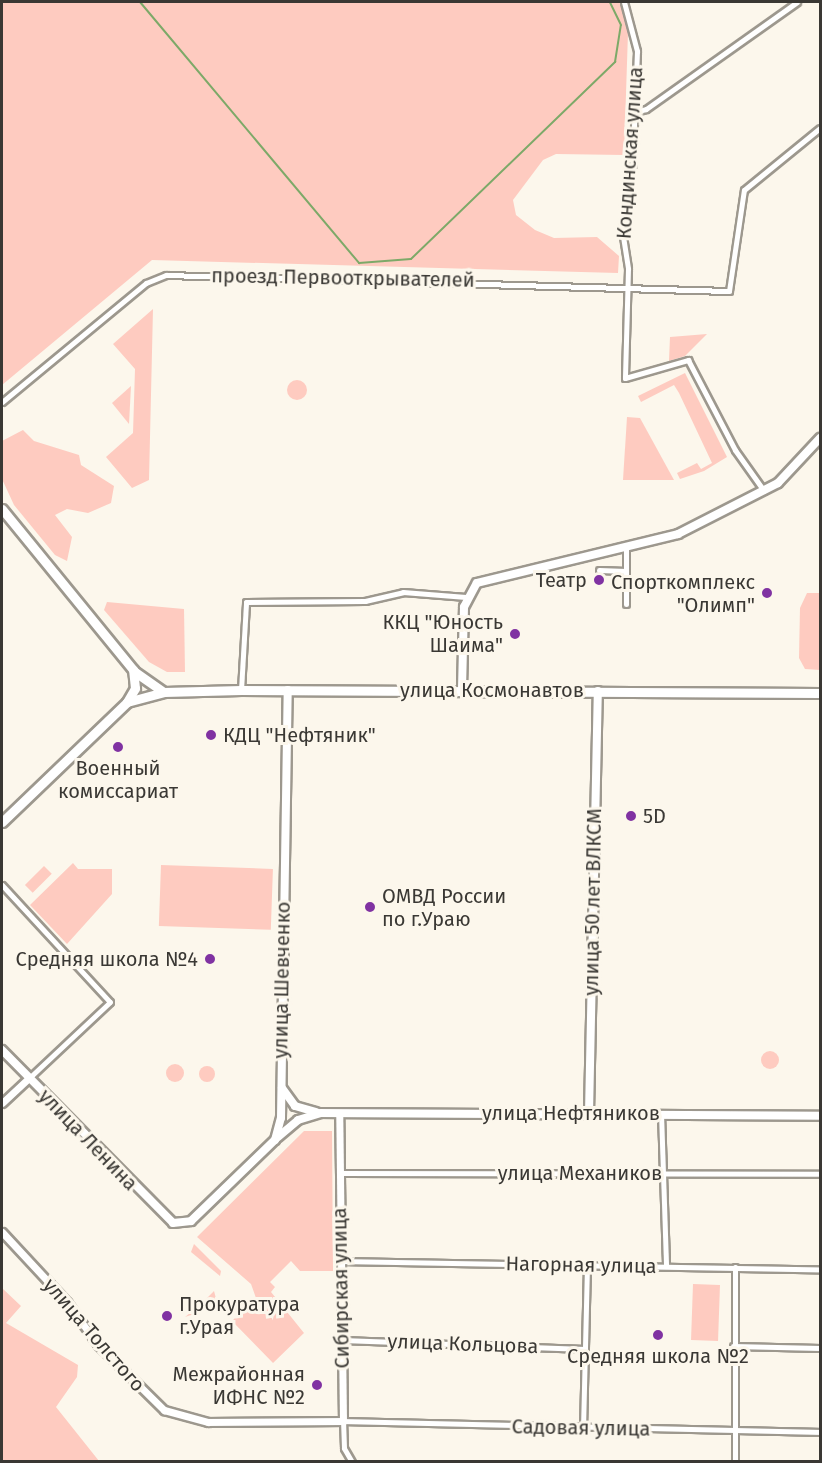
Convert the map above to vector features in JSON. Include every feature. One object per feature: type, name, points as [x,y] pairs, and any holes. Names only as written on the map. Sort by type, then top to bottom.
[{"type":"main road","points":[[462,689],[466,597],[487,578],[626,549],[670,537],[764,491],[793,471],[820,438]]},
{"type":"main road","points":[[2,509],[132,668],[164,692]]},
{"type":"main road","points":[[2,822],[127,702],[135,683],[132,668]]},
{"type":"main road","name":"улица Космонавтов","points":[[127,702],[164,692],[241,690],[462,689],[820,693]]},
{"type":"main road","name":"улица Шевченко","points":[[275,1140],[281,1086],[288,690]]},
{"type":"main road","name":"улица 50 лет ВЛКСМ","points":[[589,1113],[598,691]]},
{"type":"main road","name":"улица Ленина","points":[[2,1050],[161,1215],[178,1224],[197,1216],[275,1140]]},
{"type":"main road","name":"улица Нефтяников","points":[[281,1086],[295,1106],[321,1113],[662,1113],[820,1116]]},
{"type":"main road","name":"улица Нефтяников","points":[[275,1140],[298,1120],[321,1113]]},
{"type":"street","name":"Кондинская улица","points":[[624,2],[636,44],[633,176],[622,230],[628,286],[624,378],[688,360],[735,450],[764,491]]},
{"type":"street","points":[[635,112],[797,2]]},
{"type":"street","name":"проезд Первооткрывателей","points":[[2,402],[159,276],[628,286],[729,291],[744,190],[820,128]]},
{"type":"street","points":[[626,549],[626,604]]},
{"type":"street","points":[[599,570],[626,571]]},
{"type":"street","points":[[241,690],[246,602],[365,601],[403,592],[466,597]]},
{"type":"street","points":[[2,885],[110,1002],[2,1103]]},
{"type":"street","name":"Сибирская улица","points":[[339,1113],[342,1421],[344,1448],[352,1461]]},
{"type":"street","points":[[662,1113],[666,1266]]},
{"type":"street","name":"улица Механиков","points":[[340,1173],[820,1174]]},
{"type":"street","name":"улица Толстого","points":[[2,1232],[67,1302],[98,1345],[164,1410],[208,1422],[342,1421]]},
{"type":"street","name":"Нагорная улица","points":[[341,1261],[820,1269]]},
{"type":"street","points":[[583,1429],[587,1265]]},
{"type":"street","points":[[735,1267],[732,1430],[735,1461]]},
{"type":"street","name":"улица Кольцова","points":[[342,1340],[585,1349]]},
{"type":"street","points":[[733,1346],[820,1348]]},
{"type":"street","name":"Садовая улица","points":[[342,1421],[583,1429],[820,1432]]},
{"type":"shaded area","points":[[2,2],[629,2],[624,155],[556,154],[543,160],[513,200],[516,215],[535,230],[554,238],[597,237],[619,256],[618,273],[152,260],[2,385]]},
{"type":"shaded area","points":[[153,309],[149,480],[132,488],[106,457],[133,433],[135,369],[113,344]]},
{"type":"shaded area","points":[[707,334],[685,356],[669,361],[670,337]]},
{"type":"shaded area","points":[[685,373],[727,457],[704,471],[680,479],[677,473],[697,463],[701,469],[712,463],[679,393],[674,385],[641,402],[638,396]]},
{"type":"shaded area","points":[[297,380],[304,383],[307,390],[304,397],[297,400],[290,397],[287,390],[290,383]]},
{"type":"shaded area","points":[[131,386],[129,424],[112,403]]},
{"type":"shaded area","points":[[627,417],[640,418],[674,480],[623,480]]},
{"type":"shaded area","points":[[23,430],[34,441],[79,455],[81,465],[114,486],[111,503],[88,513],[67,509],[55,515],[72,537],[67,561],[55,555],[14,505],[2,479],[2,441]]},
{"type":"shaded area","points":[[807,593],[820,593],[820,670],[805,669],[799,658],[800,608]]},
{"type":"shaded area","points":[[107,602],[184,609],[185,672],[167,672],[149,662],[104,610]]},
{"type":"shaded area","points":[[73,863],[78,869],[112,869],[112,894],[67,944],[30,905]]},
{"type":"shaded area","points":[[161,865],[273,869],[271,930],[159,926]]},
{"type":"shaded area","points":[[44,866],[52,874],[33,893],[25,885]]},
{"type":"shaded area","points":[[770,1051],[776,1054],[779,1060],[776,1066],[770,1069],[764,1066],[761,1060],[764,1054]]},
{"type":"shaded area","points":[[175,1064],[181,1067],[184,1073],[181,1079],[175,1082],[169,1079],[166,1073],[169,1067]]},
{"type":"shaded area","points":[[207,1066],[213,1068],[215,1074],[213,1080],[207,1082],[201,1080],[199,1074],[201,1068]]},
{"type":"shaded area","points":[[304,1131],[332,1131],[333,1271],[300,1271],[291,1261],[270,1282],[275,1287],[271,1292],[304,1333],[273,1363],[232,1321],[256,1298],[251,1284],[197,1237]]},
{"type":"shaded area","points":[[194,1244],[221,1271],[220,1276],[191,1252]]},
{"type":"shaded area","points":[[693,1284],[720,1285],[718,1341],[691,1340]]},
{"type":"shaded area","points":[[2,1288],[21,1306],[6,1323],[78,1365],[77,1377],[56,1407],[99,1461],[2,1461]]},
{"type":"shaded area","points":[[214,1291],[218,1306],[185,1317],[199,1306]]},
{"type":"waterway","points":[[140,2],[359,263],[411,259],[615,62],[621,25],[610,2]]},
{"type":"place","name":"Театр","points":[[599,580]]},
{"type":"place","name":"Спорткомплекс \"Олимп\"","points":[[767,593]]},
{"type":"place","name":"ККЦ \"Юность Шаима\"","points":[[515,634]]},
{"type":"place","name":"КДЦ \"Нефтяник\"","points":[[211,735]]},
{"type":"place","name":"Военный комиссариат","points":[[118,747]]},
{"type":"place","name":"5D","points":[[631,816]]},
{"type":"place","name":"ОМВД России по г.Ураю","points":[[370,907]]},
{"type":"place","name":"Средняя школа №4","points":[[210,959]]},
{"type":"place","name":"Прокуратура г.Урая","points":[[167,1316]]},
{"type":"place","name":"Средняя школа №2","points":[[658,1335]]},
{"type":"place","name":"Межрайонная ИФНС №2","points":[[317,1385]]}]
